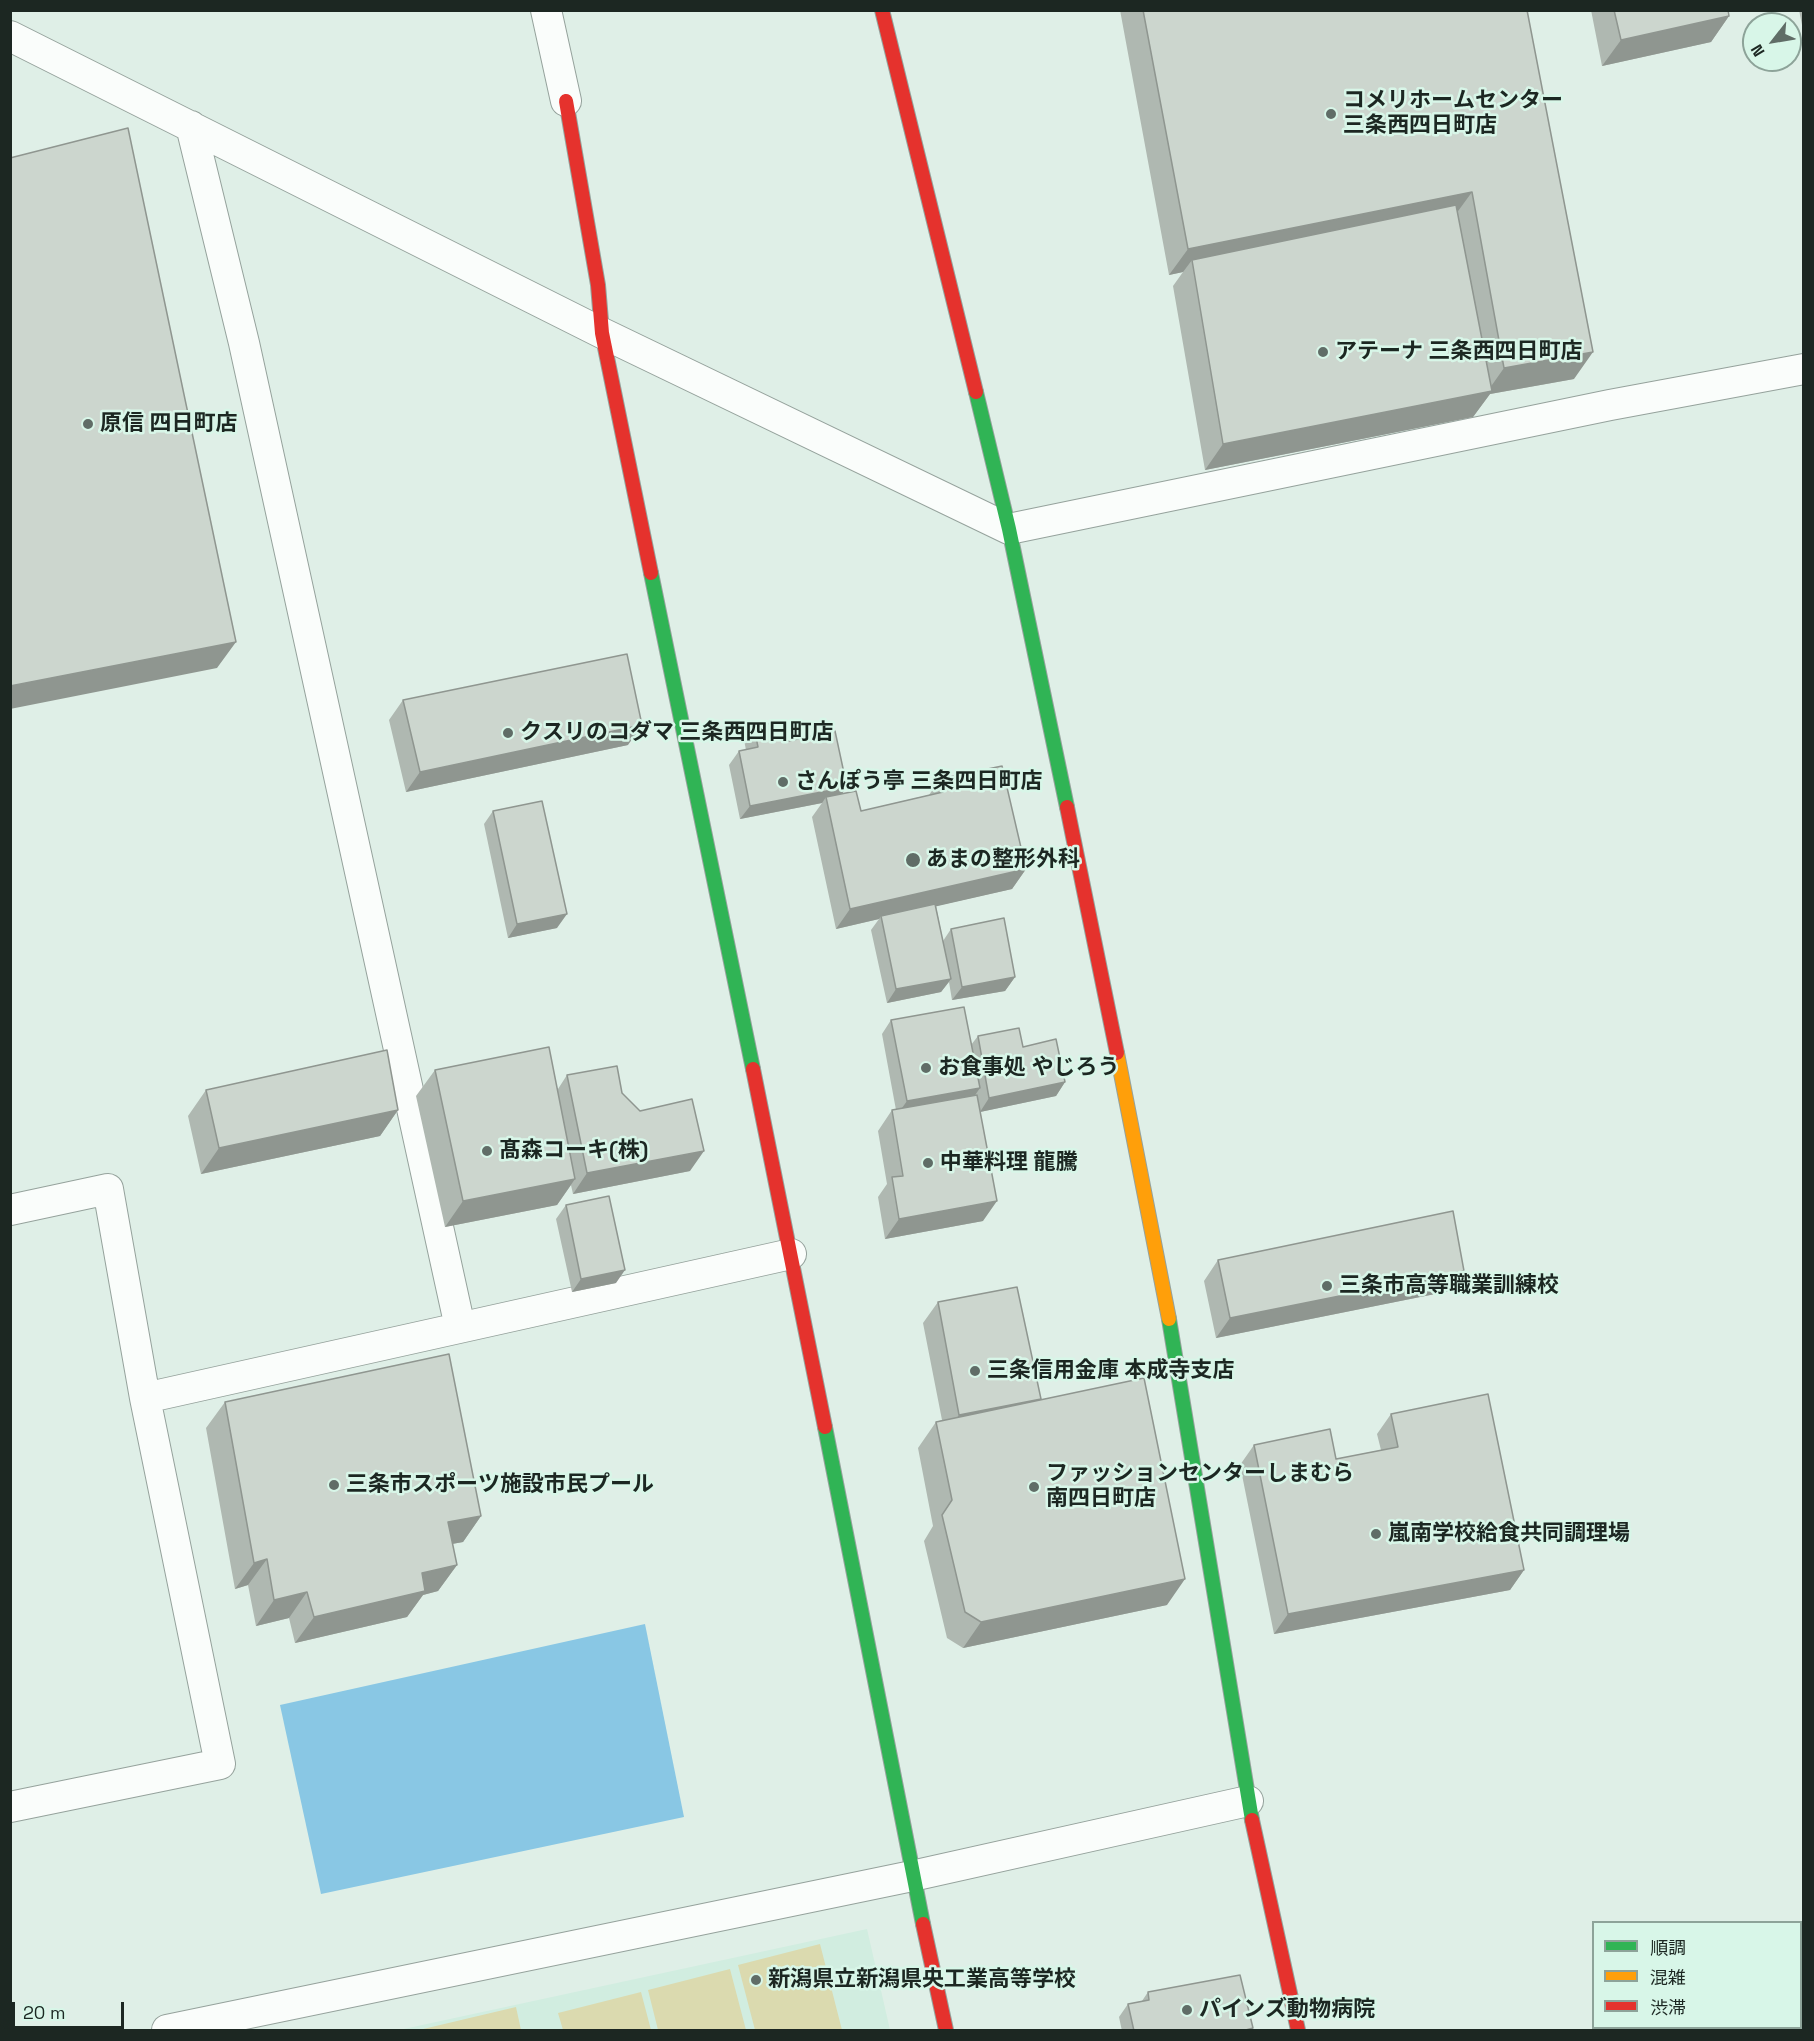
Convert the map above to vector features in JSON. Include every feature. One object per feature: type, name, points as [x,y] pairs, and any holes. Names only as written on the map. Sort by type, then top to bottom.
[{"type":"street","points":[[546,10],[566,101],[598,285],[602,333],[791,1254],[912,1876],[946,2031]]},
{"type":"street","points":[[882,10],[1009,529],[1163,1280],[1248,1801],[1298,2031]]},
{"type":"street","points":[[10,36],[602,333],[1009,529],[1598,407],[1803,369]]},
{"type":"street","points":[[191,126],[252,378],[460,1327]]},
{"type":"street","points":[[10,1210],[108,1189],[145,1398],[220,1764],[10,1807]]},
{"type":"street","points":[[145,1398],[791,1254]]},
{"type":"street","points":[[167,2031],[912,1876],[1248,1801]]},
{"type":"shaded area","name":"新潟県立新潟県央工業高等学校","points":[[867,1929],[890,2030],[399,2030]]},
{"type":"green space","points":[[820,1944],[842,2030],[755,2030],[738,1965]]},
{"type":"green space","points":[[730,1969],[746,2030],[658,2030],[648,1990]]},
{"type":"green space","points":[[641,1992],[651,2030],[563,2030],[558,2013]]},
{"type":"green space","points":[[516,2007],[521,2030],[419,2030]]},
{"type":"water","points":[[645,1624],[684,1817],[321,1894],[280,1705]]},
{"type":"building","name":"コメリホームセンター 三条西四日町店","points":[[1143,10],[1527,10],[1593,352],[1504,368],[1472,192],[1188,249]]},
{"type":"building","points":[[1614,10],[1728,10],[1729,16],[1621,40]]},
{"type":"building","name":"原信 四日町店","points":[[128,128],[236,642],[10,686],[10,158]]},
{"type":"building","name":"アテーナ 三条西四日町店","points":[[1456,205],[1492,391],[1223,444],[1192,260]]},
{"type":"building","name":"クスリのコダマ 三条西四日町店","points":[[627,654],[642,725],[420,772],[403,700]]},
{"type":"building","name":"さんぽう亭 三条四日町店","points":[[780,721],[784,742],[835,731],[847,787],[750,806],[739,751],[758,747],[754,727]]},
{"type":"building","name":"あまの整形外科","points":[[1002,766],[1026,869],[850,909],[826,797],[856,791],[861,811],[943,792],[940,779]]},
{"type":"building","points":[[542,801],[567,914],[517,924],[493,811]]},
{"type":"building","points":[[935,904],[951,979],[896,989],[881,916]]},
{"type":"building","points":[[1004,918],[1015,977],[962,987],[951,929]]},
{"type":"building","name":"お食事処 やじろう","points":[[964,1007],[980,1088],[907,1101],[891,1020]]},
{"type":"building","points":[[1019,1028],[1023,1047],[1056,1039],[1065,1082],[989,1098],[978,1036]]},
{"type":"building","name":"髙森コーキ(株)","points":[[549,1047],[575,1179],[463,1201],[435,1070]]},
{"type":"building","points":[[387,1050],[398,1110],[219,1148],[206,1090]]},
{"type":"building","points":[[617,1066],[622,1093],[640,1111],[692,1099],[704,1151],[587,1173],[567,1075]]},
{"type":"building","name":"中華料理 龍騰","points":[[977,1095],[997,1201],[899,1219],[892,1177],[903,1176],[892,1110]]},
{"type":"building","points":[[609,1196],[625,1270],[581,1279],[566,1205]]},
{"type":"building","name":"三条市高等職業訓練校","points":[[1453,1211],[1464,1271],[1230,1318],[1218,1260]]},
{"type":"building","name":"三条信用金庫 本成寺支店","points":[[1017,1287],[1041,1399],[959,1415],[938,1302]]},
{"type":"building","name":"三条市スポーツ施設市民プール","points":[[449,1354],[481,1516],[448,1522],[457,1565],[422,1573],[425,1591],[314,1617],[307,1592],[274,1600],[267,1559],[254,1563],[225,1402]]},
{"type":"building","name":"ファッションセンターしまむら 南四日町店","points":[[1144,1378],[1185,1579],[981,1622],[965,1612],[942,1515],[952,1500],[936,1422]]},
{"type":"building","name":"嵐南学校給食共同調理場","points":[[1488,1394],[1524,1570],[1288,1614],[1254,1445],[1330,1429],[1336,1459],[1398,1447],[1391,1414]]},
{"type":"building","name":"パインズ動物病院","points":[[1240,1975],[1253,2028],[1242,2031],[1134,2031],[1128,2004],[1149,2000],[1148,1992]]},
{"type":"traffic: fast","points":[[976,392],[1009,529],[1067,807]]},
{"type":"traffic: fast","points":[[651,573],[753,1069]]},
{"type":"traffic: fast","points":[[1169,1319],[1252,1820]]},
{"type":"traffic: fast","points":[[825,1427],[923,1924]]},
{"type":"traffic: slow","points":[[1117,1053],[1169,1319]]},
{"type":"traffic: jam","points":[[882,10],[976,392]]},
{"type":"traffic: jam","points":[[566,101],[598,285],[602,333],[651,573]]},
{"type":"traffic: jam","points":[[1067,807],[1117,1053]]},
{"type":"traffic: jam","points":[[753,1069],[825,1427]]},
{"type":"traffic: jam","points":[[1252,1820],[1298,2030]]},
{"type":"traffic: jam","points":[[923,1924],[946,2030]]},
{"type":"place","name":"コメリホームセンター 三条西四日町店","points":[[1331,114]]},
{"type":"place","name":"アテーナ 三条西四日町店","points":[[1323,352]]},
{"type":"place","name":"原信 四日町店","points":[[88,424]]},
{"type":"place","name":"クスリのコダマ 三条西四日町店","points":[[508,733]]},
{"type":"place","name":"さんぽう亭 三条四日町店","points":[[783,782]]},
{"type":"place","name":"あまの整形外科","points":[[913,860]]},
{"type":"place","name":"お食事処 やじろう","points":[[926,1068]]},
{"type":"place","name":"髙森コーキ(株)","points":[[487,1151]]},
{"type":"place","name":"中華料理 龍騰","points":[[928,1163]]},
{"type":"place","name":"三条市高等職業訓練校","points":[[1327,1286]]},
{"type":"place","name":"三条信用金庫 本成寺支店","points":[[975,1371]]},
{"type":"place","name":"三条市スポーツ施設市民プール","points":[[334,1485]]},
{"type":"place","name":"ファッションセンターしまむら 南四日町店","points":[[1034,1487]]},
{"type":"place","name":"嵐南学校給食共同調理場","points":[[1376,1534]]},
{"type":"place","name":"新潟県立新潟県央工業高等学校","points":[[756,1980]]},
{"type":"place","name":"パインズ動物病院","points":[[1187,2010]]}]
